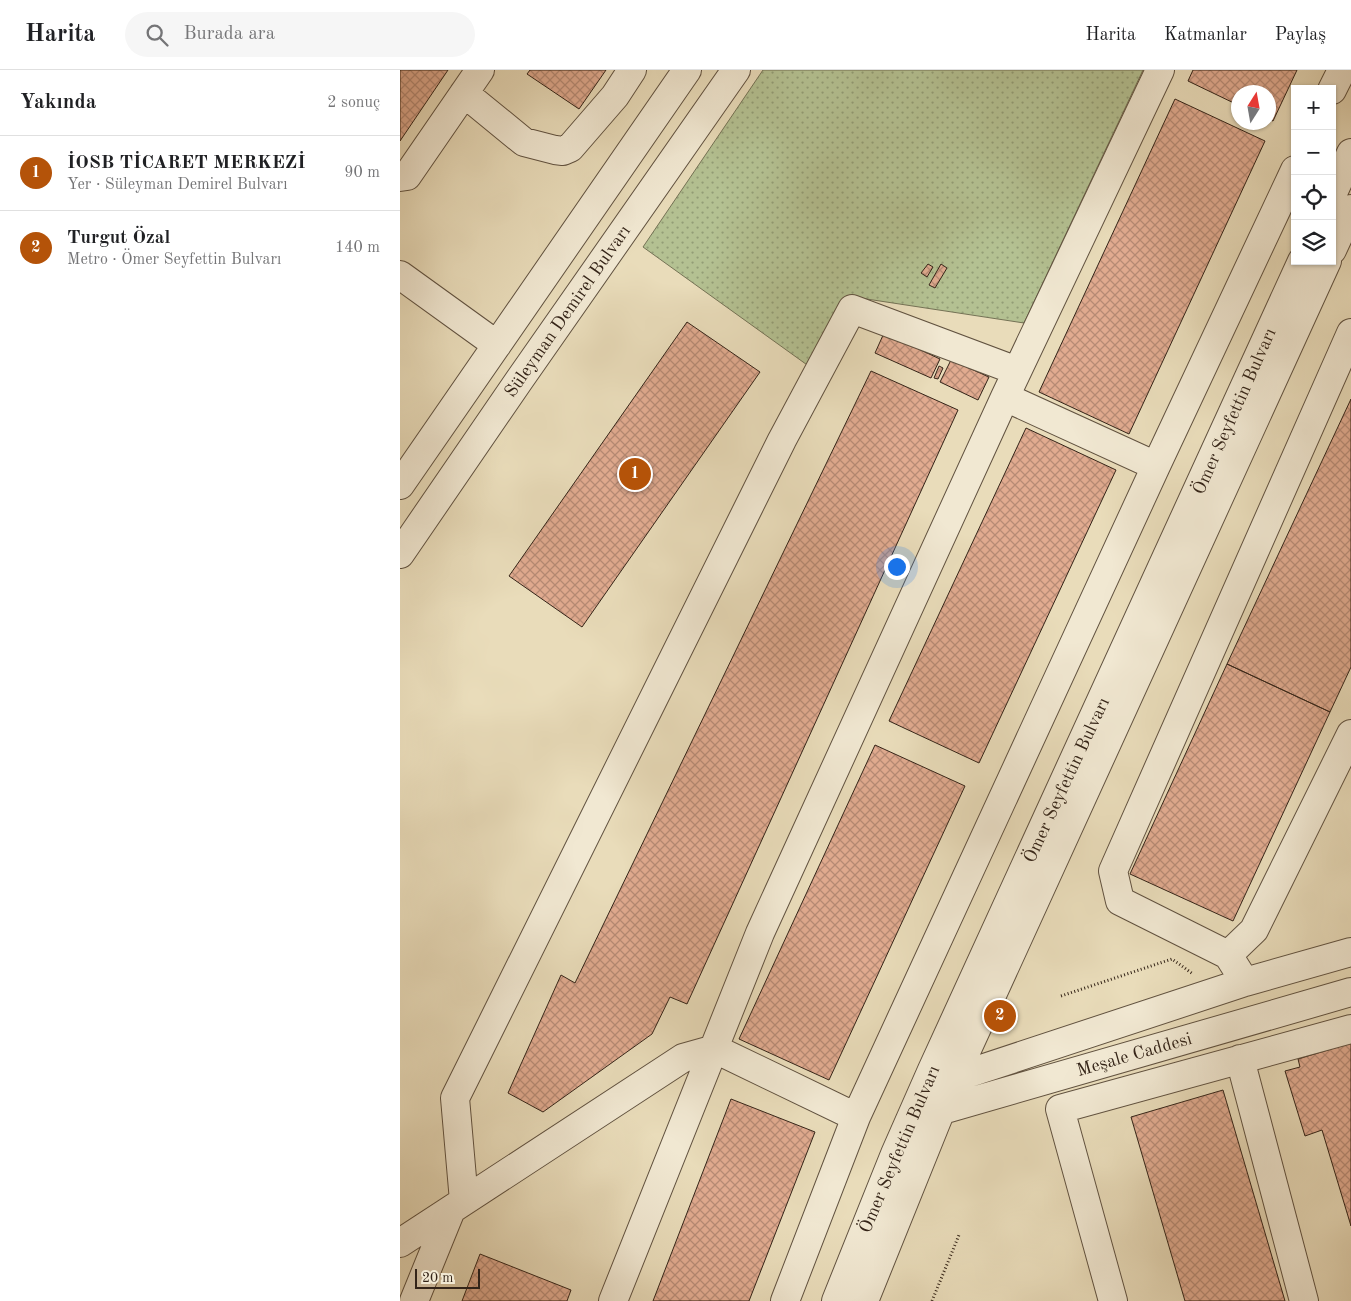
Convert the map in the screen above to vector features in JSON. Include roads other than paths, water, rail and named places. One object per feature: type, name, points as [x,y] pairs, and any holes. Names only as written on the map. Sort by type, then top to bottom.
[{"type":"street","points":[[400,177],[407,176],[480,70]]},
{"type":"street","points":[[464,93],[524,142],[555,150],[563,150],[570,148],[615,96],[632,70]]},
{"type":"street","points":[[400,485],[687,70]]},
{"type":"street","name":"Süleyman Demirel Bulvarı","points":[[400,554],[736,70]]},
{"type":"street","points":[[613,1301],[760,933],[1017,371],[1160,70]]},
{"type":"street","points":[[1334,85],[1342,70]]},
{"type":"street","points":[[1336,186],[1351,153]]},
{"type":"street","points":[[785,1301],[856,1117],[1156,466],[1293,175]]},
{"type":"street","points":[[1336,241],[1351,209]]},
{"type":"street","name":"Ömer Seyfettin Bulvarı","points":[[836,1301],[929,1107],[1300,265]]},
{"type":"street","name":"Ömer Seyfettin Bulvarı","points":[[943,1074],[1325,265]]},
{"type":"street","points":[[400,275],[497,345]]},
{"type":"street","points":[[414,1301],[457,1206],[455,1098],[778,448],[852,309],[1017,371]]},
{"type":"street","points":[[1245,982],[1228,955],[1120,901],[1114,871],[1351,333]]},
{"type":"street","points":[[1005,397],[1156,466]]},
{"type":"street","points":[[1228,955],[1254,930],[1351,734]]},
{"type":"street","name":"Meşale Caddesi","points":[[943,1074],[1218,990],[1351,952]]},
{"type":"street","name":"Meşale Caddesi","points":[[929,1107],[1351,992]]},
{"type":"street","points":[[1113,1301],[1060,1109],[1351,1029]]},
{"type":"street","points":[[400,1243],[683,1058],[715,1049],[856,1117]]},
{"type":"street","points":[[1240,1059],[1304,1301]]},
{"type":"street","name":"Ömer Seyfettin Bulvarı","points":[[864,1301],[929,1107]]},
{"type":"place","name":"İOSB TİCARET MERKEZİ","points":[[635,474]]},
{"type":"place","name":"Turgut Özal","points":[[1000,1016]]}]
